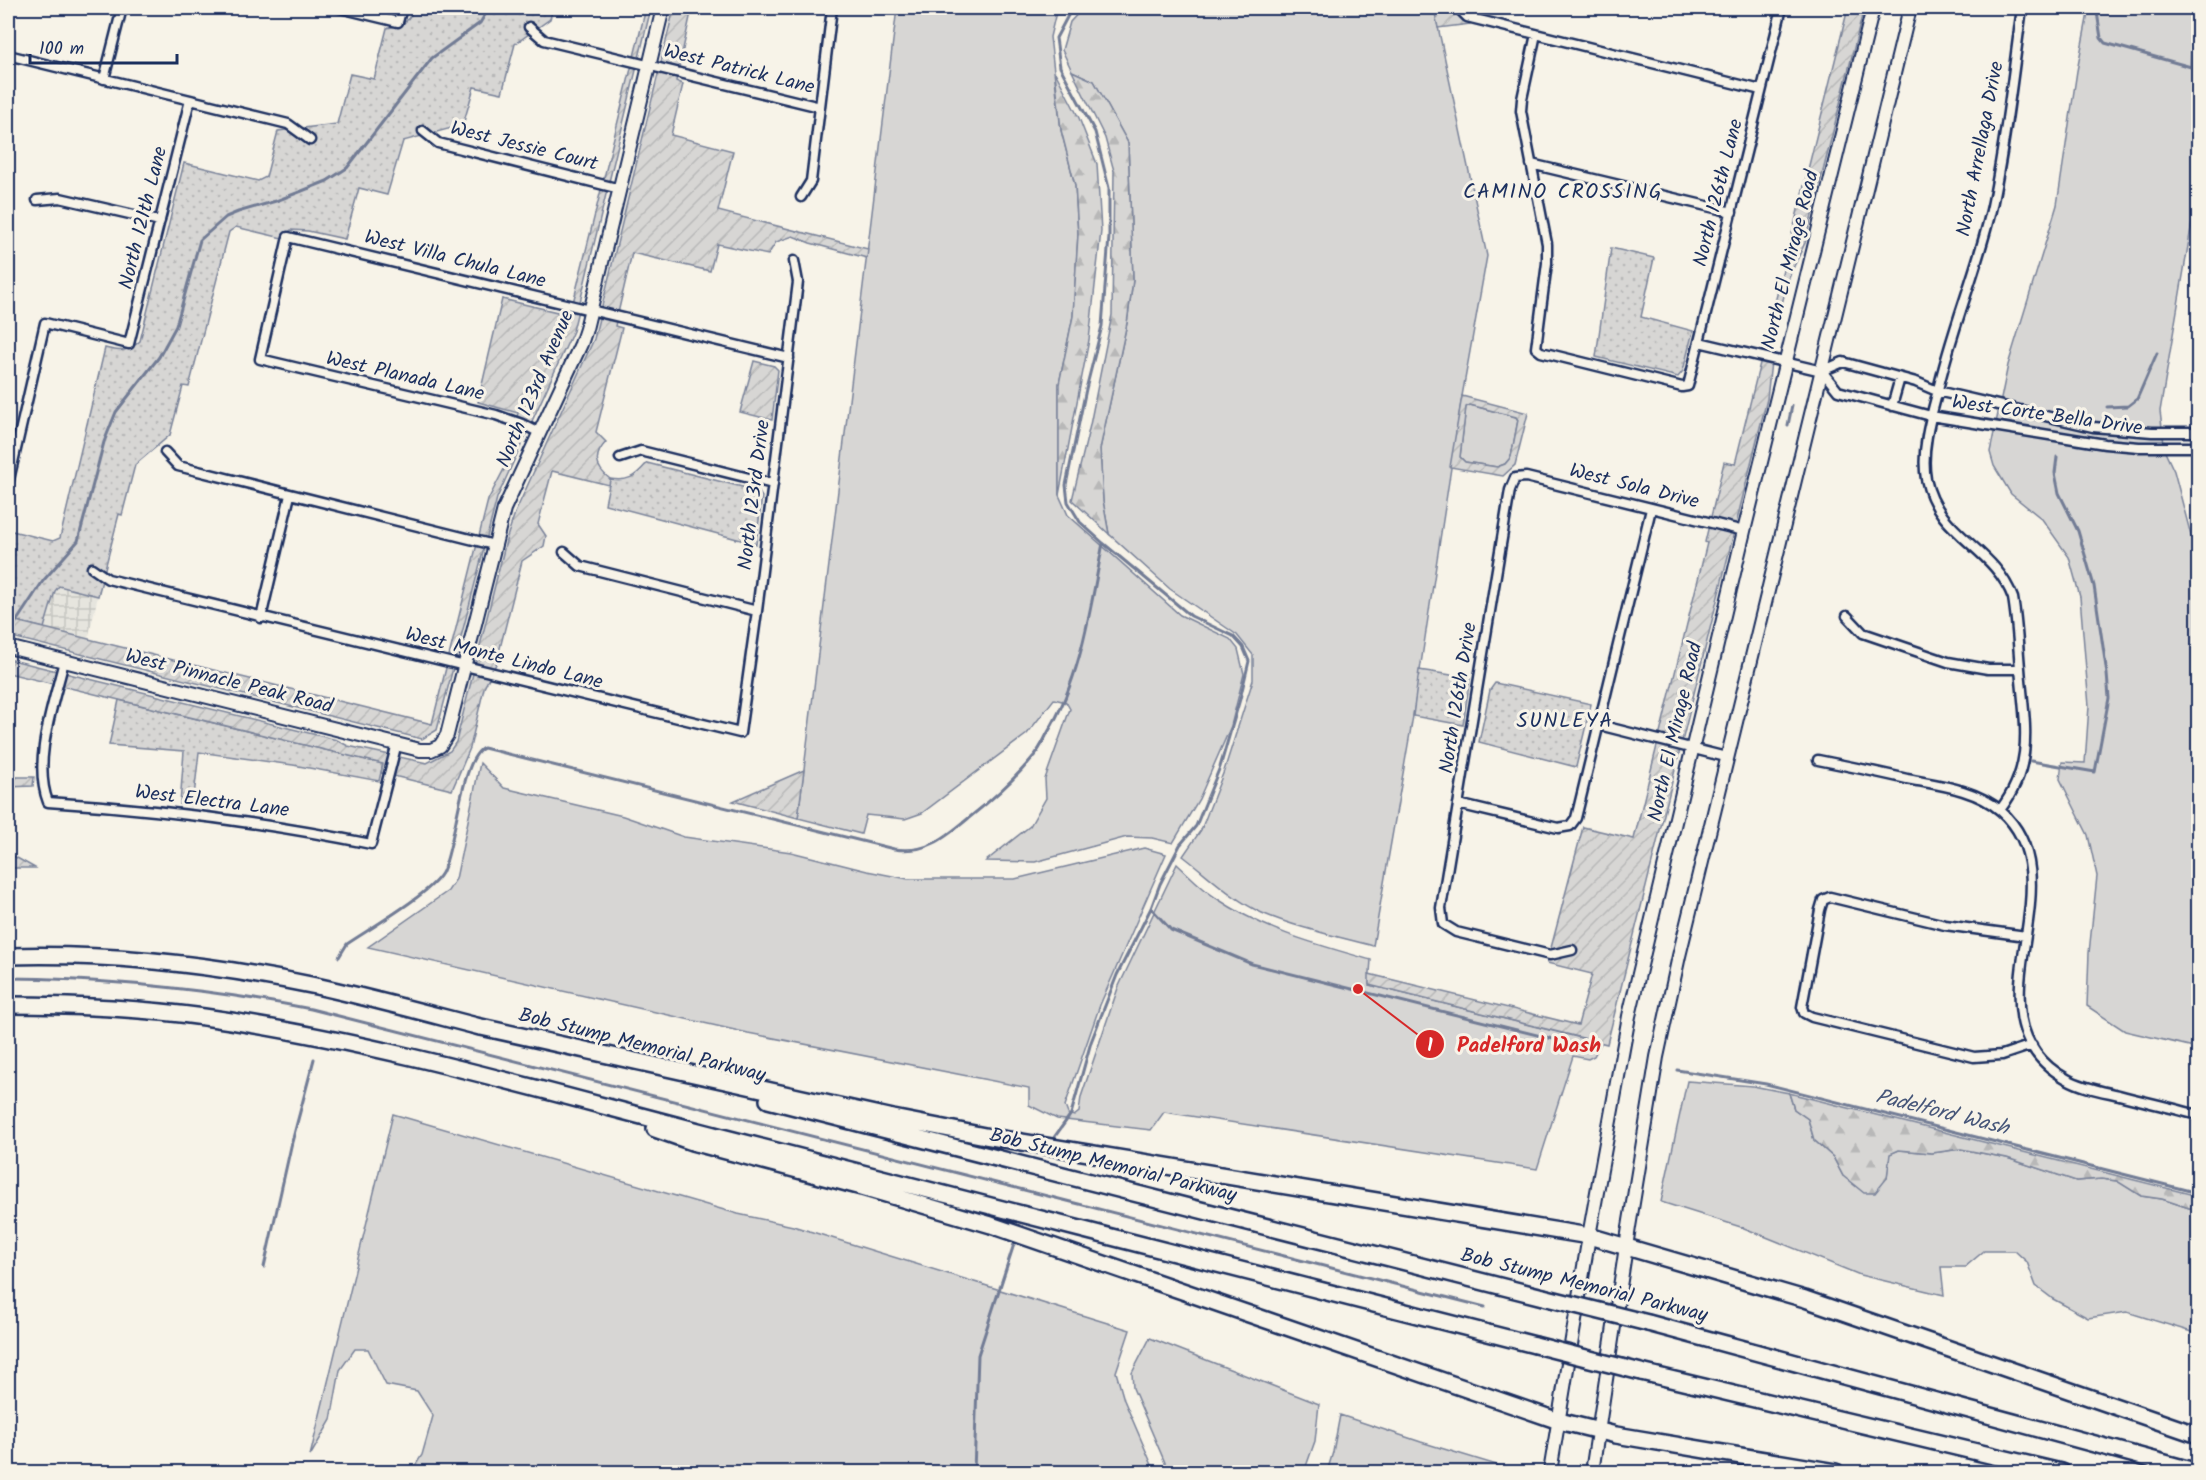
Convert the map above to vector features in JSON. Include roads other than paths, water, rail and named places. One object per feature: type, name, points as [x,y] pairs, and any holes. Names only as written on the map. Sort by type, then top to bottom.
[{"type":"highway","name":"Bob Stump Memorial Parkway","points":[[8,956],[84,957],[164,963],[241,973],[347,993],[1648,1323],[2199,1472]]},
{"type":"highway","points":[[8,1005],[91,1006],[155,1011],[230,1021],[334,1040],[460,1069],[1047,1222],[1641,1372],[2061,1473]]},
{"type":"highway","points":[[472,1025],[893,1118],[1032,1145],[1588,1236],[1816,1303],[2199,1435]]},
{"type":"highway","points":[[460,1069],[578,1104],[692,1142],[862,1186],[991,1225],[1559,1421],[1598,1431],[1836,1473]]},
{"type":"main road","name":"North 123rd Avenue","points":[[440,747],[447,735],[504,509],[581,344],[663,8]]},
{"type":"main road","name":"North El Mirage Road","points":[[1550,1473],[1588,1236],[1626,1030],[1744,531],[1874,8]]},
{"type":"main road","points":[[1592,1473],[1625,1246],[1658,1057],[1688,915],[1910,8]]},
{"type":"main road","name":"West Pinnacle Peak Road","points":[[8,647],[420,750],[440,747]]},
{"type":"street","points":[[104,78],[122,8]]},
{"type":"street","points":[[340,8],[398,22],[402,8]]},
{"type":"street","points":[[801,196],[811,181],[832,8]]},
{"type":"street","name":"North 126th Lane","points":[[1531,164],[1547,255],[1536,348],[1541,352],[1671,384],[1688,386],[1782,8]]},
{"type":"street","name":"North Arrellaga Drive","points":[[2000,810],[2015,788],[2025,752],[2025,721],[2015,611],[2010,590],[1990,561],[1946,521],[1932,497],[1925,469],[1931,416],[1939,378],[1992,206],[2022,8]]},
{"type":"street","points":[[1461,10],[1467,17],[1761,90]]},
{"type":"street","name":"West Patrick Lane","points":[[529,27],[544,40],[820,107]]},
{"type":"street","points":[[1536,34],[1521,106],[1531,164],[1732,212]]},
{"type":"street","points":[[8,55],[288,124],[310,140]]},
{"type":"street","name":"North 121th Lane","points":[[8,484],[45,323],[129,344],[190,100]]},
{"type":"street","name":"West Jessie Court","points":[[423,131],[438,143],[620,189]]},
{"type":"street","points":[[37,200],[60,198],[160,221]]},
{"type":"street","name":"West Villa Chula Lane","points":[[260,359],[288,237],[789,358]]},
{"type":"street","name":"North 123rd Drive","points":[[740,733],[798,282],[794,261]]},
{"type":"street","name":"West Corte Bella Drive","points":[[1699,342],[1821,371],[1838,392],[1931,416],[2105,444],[2139,447],[2199,447]]},
{"type":"street","name":"West Planada Lane","points":[[260,359],[496,415],[540,433]]},
{"type":"street","name":"West Corte Bella Drive","points":[[1821,371],[1843,362],[1900,378],[1936,395],[2093,427],[2152,432],[2199,432]]},
{"type":"street","points":[[1892,406],[1900,378]]},
{"type":"street","points":[[620,458],[641,451],[773,484]]},
{"type":"street","points":[[165,452],[177,466],[494,545]]},
{"type":"street","name":"West Sola Drive","points":[[1515,478],[1526,477],[1744,531]]},
{"type":"street","name":"North 126th Drive","points":[[1515,478],[1508,499],[1441,908],[1443,924],[1456,932],[1550,955],[1572,950]]},
{"type":"street","points":[[261,618],[290,495]]},
{"type":"street","points":[[1458,804],[1558,828],[1570,826],[1576,818],[1651,509]]},
{"type":"street","points":[[564,552],[580,566],[757,611]]},
{"type":"street","name":"West Monte Lindo Lane","points":[[92,568],[108,579],[261,618],[740,733]]},
{"type":"street","points":[[1846,616],[1863,633],[1948,662],[1988,669],[2020,669]]},
{"type":"street","name":"West Electra Lane","points":[[64,661],[43,754],[42,788],[48,802],[200,814],[286,827],[371,844],[397,744]]},
{"type":"street","points":[[1599,725],[1726,757]]},
{"type":"street","points":[[1818,760],[1958,790],[1988,802],[2000,810],[2023,842],[2030,867],[2032,891],[2019,998],[2021,1016],[2032,1045],[2050,1067],[2079,1084],[2199,1115]]},
{"type":"street","points":[[2026,936],[1945,925],[1830,897],[1823,900],[1802,1007],[1804,1012],[1812,1017],[1974,1057],[2002,1055],[2032,1045]]},
{"type":"waterway","points":[[14,625],[43,581],[78,541],[104,442],[116,412],[159,357],[176,326],[200,240],[226,217],[327,181],[347,168],[432,58],[480,23],[489,8]]},
{"type":"waterway","points":[[1053,1139],[1071,1114],[1091,1042],[1117,975],[1180,845],[1196,826],[1220,767],[1249,661],[1243,647],[1233,636],[1191,616],[1080,522],[1068,502],[1066,485],[1102,326],[1109,237],[1109,188],[1095,132],[1060,67],[1056,38],[1072,8]]},
{"type":"waterway","points":[[2085,8],[2097,12],[2101,38],[2105,43],[2191,67],[2192,41],[2198,16]]},
{"type":"waterway","points":[[2107,407],[2128,406],[2137,399],[2157,353]]},
{"type":"waterway","points":[[1788,425],[1792,406]]},
{"type":"waterway","points":[[2031,761],[2095,772],[2109,698],[2094,586],[2078,531],[2059,493],[2055,473],[2057,457]]},
{"type":"waterway","points":[[339,957],[347,944],[412,901],[442,873],[447,861],[464,785],[476,755],[484,748],[894,849],[916,849],[935,842],[953,831],[995,796],[1019,773],[1041,746],[1059,712],[1077,665],[1103,543]]},
{"type":"waterway","name":"Padelford Wash","points":[[1151,908],[1171,930],[1252,964],[1593,1049]]},
{"type":"waterway","points":[[8,978],[85,980],[160,986],[311,1009],[1485,1307]]},
{"type":"waterway","points":[[264,1267],[292,1142],[314,1059]]},
{"type":"waterway","name":"Padelford Wash","points":[[1677,1070],[1766,1084],[2198,1193]]},
{"type":"waterway","points":[[974,1472],[978,1355],[1015,1241]]},
{"type":"place","name":"Padelford Wash","points":[[1358,989]]},
{"type":"district","name":"CAMINO CROSSING","points":[[1563,192]]},
{"type":"district","name":"SUNLEYA","points":[[1565,721]]}]
